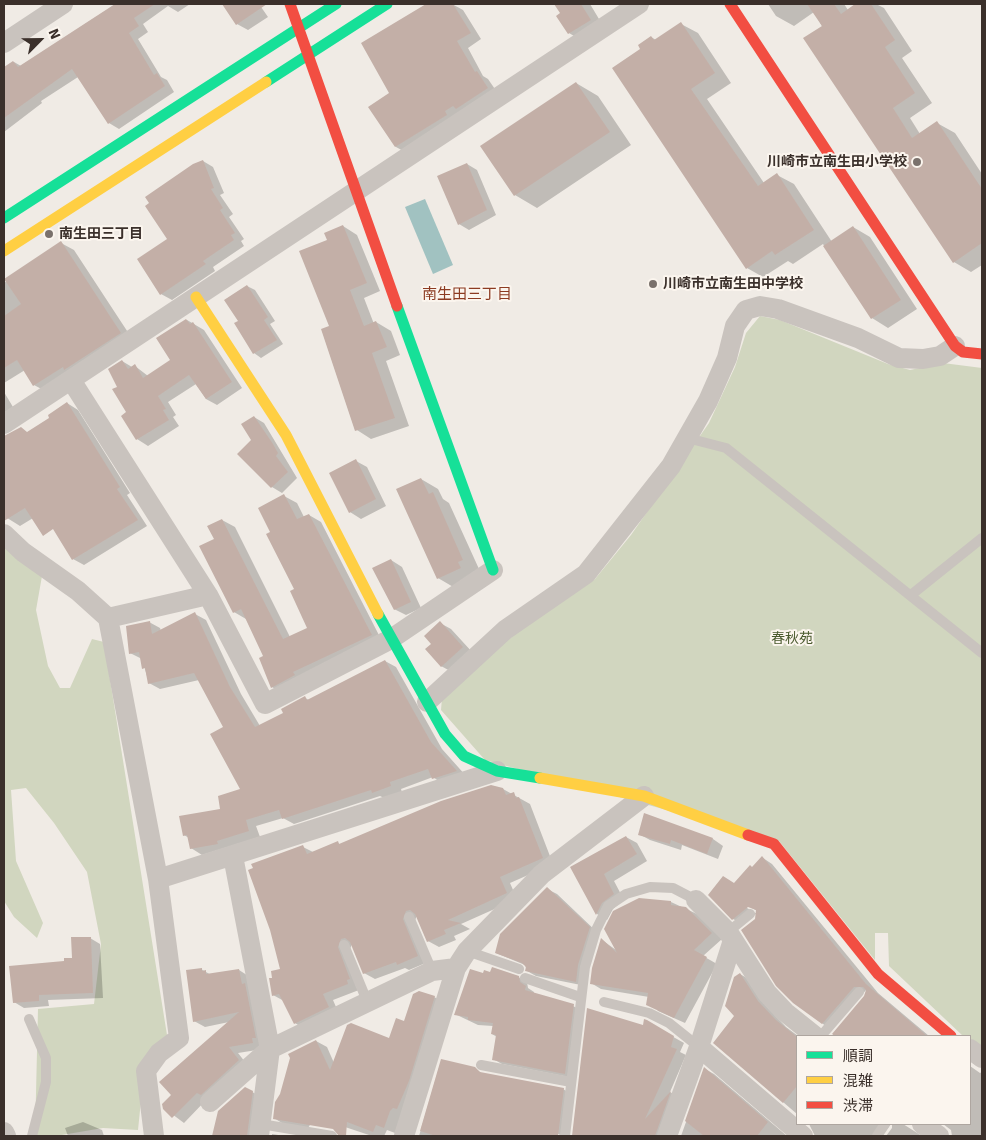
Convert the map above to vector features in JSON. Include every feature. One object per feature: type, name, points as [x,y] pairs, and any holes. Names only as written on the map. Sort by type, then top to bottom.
[{"type":"street","points":[[4,43],[64,4]]},
{"type":"street","points":[[71,380],[208,596],[265,704],[391,639],[493,570],[355,191],[310,55],[290,4]]},
{"type":"street","points":[[4,218],[336,4]]},
{"type":"street","points":[[4,251],[387,4]]},
{"type":"street","points":[[4,424],[639,4]]},
{"type":"street","points":[[730,4],[955,346],[963,352],[982,354]]},
{"type":"street","points":[[196,297],[286,435],[391,639],[445,734],[464,756],[497,771],[644,796],[774,844],[885,981],[948,1035]]},
{"type":"street","points":[[427,702],[505,630],[586,574],[671,466],[708,401],[727,358],[735,326],[746,310],[760,306],[778,309],[858,338],[899,358],[923,359],[940,356],[955,346]]},
{"type":"street","points":[[4,534],[108,618],[158,879],[179,1038],[159,1053],[146,1071],[154,1136]]},
{"type":"street","points":[[108,618],[208,596]]},
{"type":"street","points":[[158,879],[497,771]]},
{"type":"street","points":[[404,1136],[456,968],[467,951],[542,874],[644,796]]},
{"type":"street","points":[[233,856],[270,1049],[260,1130]]},
{"type":"street","points":[[696,900],[731,936],[767,994],[785,1012],[814,1035]]},
{"type":"street","points":[[669,1135],[699,1047],[731,936]]},
{"type":"street","points":[[210,1102],[270,1049],[367,1001],[432,972],[456,968]]},
{"type":"street","points":[[699,1047],[804,1136]]},
{"type":"street","points":[[971,1050],[982,1058]]},
{"type":"street","points":[[923,1125],[939,1136]]},
{"type":"street","points":[[4,1132],[6,1136]]},
{"type":"lane","points":[[687,438],[726,448],[982,653]]},
{"type":"lane","points":[[911,595],[982,538]]},
{"type":"lane","points":[[565,1136],[585,967],[596,930],[608,906],[626,894],[650,888],[672,888],[696,900]]},
{"type":"lane","points":[[731,936],[750,914]]},
{"type":"lane","points":[[409,917],[432,972]]},
{"type":"lane","points":[[344,945],[367,1001]]},
{"type":"lane","points":[[467,951],[519,969]]},
{"type":"lane","points":[[525,978],[580,997]]},
{"type":"lane","points":[[822,1035],[859,992]]},
{"type":"lane","points":[[604,1002],[649,1013],[669,1023],[699,1047]]},
{"type":"lane","points":[[29,1019],[46,1058],[46,1082],[32,1136]]},
{"type":"lane","points":[[481,1066],[571,1082]]},
{"type":"lane","points":[[877,1136],[884,1125]]},
{"type":"lane","points":[[260,1130],[332,1136]]},
{"type":"green space","name":"春秋苑","points":[[760,316],[780,320],[888,364],[910,370],[943,363],[982,368],[982,1050],[971,1042],[971,1035],[962,1035],[889,966],[888,933],[875,933],[875,960],[779,841],[485,760],[441,710],[442,698],[482,661],[541,613],[595,579],[631,535],[709,423],[735,367],[746,333]]},
{"type":"green space","points":[[4,544],[42,576],[36,610],[48,666],[60,688],[70,688],[92,639],[104,642],[167,1035],[144,1071],[138,1130],[103,1128],[56,1136],[35,1136],[38,1009],[94,1004],[101,944],[87,872],[54,823],[26,788],[11,790],[16,861],[43,923],[37,938],[14,917],[4,901]]},
{"type":"water","points":[[425,199],[453,265],[433,274],[405,207]]},
{"type":"building","points":[[115,4],[155,4],[134,18],[139,26],[129,33],[154,75],[157,73],[165,86],[108,124],[72,69],[4,118],[4,67],[13,61],[18,67]]},
{"type":"building","points":[[222,4],[267,4],[236,25]]},
{"type":"building","points":[[426,4],[453,4],[471,33],[457,41],[475,72],[477,71],[488,88],[456,109],[453,106],[445,111],[447,115],[395,147],[368,107],[389,93],[361,43]]},
{"type":"building","points":[[554,4],[581,4],[591,20],[568,34],[556,16],[560,13]]},
{"type":"building","points":[[807,4],[834,4],[841,14],[855,4],[871,4],[895,40],[885,47],[915,93],[893,108],[912,138],[937,121],[982,189],[982,243],[953,263],[803,38],[822,26]]},
{"type":"building","points":[[681,22],[715,73],[691,89],[758,186],[777,173],[814,230],[775,255],[772,251],[746,269],[612,68],[640,49],[638,45],[651,36],[654,40]]},
{"type":"building","points":[[576,82],[610,132],[514,196],[480,146]]},
{"type":"building","points":[[203,160],[214,188],[211,189],[223,208],[220,210],[235,233],[231,235],[234,240],[203,261],[206,264],[160,295],[137,259],[167,239],[145,206],[149,203],[145,197],[193,164]]},
{"type":"building","points":[[467,163],[487,210],[458,225],[437,176]]},
{"type":"building","points":[[343,225],[367,283],[350,290],[364,326],[376,321],[387,347],[372,353],[395,418],[355,431],[321,329],[329,326],[299,251],[327,240],[324,233]]},
{"type":"building","points":[[853,226],[901,300],[871,319],[823,246]]},
{"type":"building","points":[[61,241],[121,333],[64,370],[63,367],[33,386],[17,360],[4,368],[4,316],[21,304],[4,279]]},
{"type":"building","points":[[247,285],[268,317],[264,320],[277,340],[253,354],[234,323],[238,321],[224,300]]},
{"type":"building","points":[[186,319],[190,324],[193,322],[232,382],[206,399],[189,375],[158,396],[166,409],[163,410],[169,420],[136,440],[121,416],[126,412],[112,389],[117,387],[108,369],[122,360],[128,369],[135,364],[143,378],[170,360],[156,338]]},
{"type":"building","points":[[67,402],[120,487],[117,489],[138,520],[72,560],[53,529],[43,536],[25,508],[4,521],[4,436],[21,427],[27,432],[49,418],[48,415]]},
{"type":"building","points":[[254,416],[278,453],[276,456],[288,472],[271,488],[237,454],[251,440],[241,424]]},
{"type":"building","points":[[356,459],[376,499],[349,513],[329,473]]},
{"type":"building","points":[[421,478],[429,494],[433,492],[463,560],[458,562],[461,568],[437,579],[396,489]]},
{"type":"building","points":[[284,494],[297,519],[309,514],[372,635],[293,672],[295,675],[271,688],[259,658],[263,656],[241,609],[233,613],[199,546],[214,539],[207,526],[222,519],[283,639],[307,628],[290,591],[294,589],[266,534],[270,532],[258,508]]},
{"type":"building","points":[[391,559],[411,602],[394,610],[372,568]]},
{"type":"building","points":[[195,612],[230,687],[255,727],[283,713],[281,709],[305,696],[307,700],[385,660],[431,742],[457,771],[432,779],[428,769],[390,782],[391,786],[372,793],[371,790],[282,819],[279,810],[246,820],[249,831],[217,841],[218,844],[190,849],[187,835],[183,836],[179,816],[220,809],[218,796],[240,789],[210,734],[223,727],[194,673],[148,684],[145,668],[142,669],[139,652],[129,654],[126,626],[150,621],[152,634]]},
{"type":"building","points":[[440,621],[463,647],[441,667],[425,649],[431,644],[424,636]]},
{"type":"building","points":[[491,785],[503,788],[506,795],[514,792],[516,798],[519,797],[543,858],[500,877],[507,893],[448,920],[461,923],[444,930],[446,934],[427,942],[415,914],[410,910],[406,911],[403,919],[418,956],[397,965],[396,962],[363,974],[350,942],[345,938],[341,939],[338,947],[350,979],[347,980],[348,984],[323,994],[329,1007],[294,1024],[279,994],[272,996],[269,978],[272,978],[271,971],[280,969],[270,930],[248,870],[253,868],[251,864],[303,845],[307,854],[338,841],[339,844],[441,801]]},
{"type":"building","points":[[644,813],[713,838],[707,854],[671,840],[670,844],[638,835]]},
{"type":"building","points":[[626,836],[637,854],[604,874],[614,894],[602,903],[596,915],[570,867]]},
{"type":"building","points":[[762,856],[866,984],[926,1035],[832,1034],[864,996],[866,990],[863,987],[854,987],[822,1024],[793,1003],[776,986],[741,930],[755,919],[756,910],[748,907],[732,920],[708,895],[723,876],[734,883],[750,865],[752,867]]},
{"type":"building","points":[[547,887],[590,927],[578,965],[576,982],[525,971],[526,967],[522,963],[495,953],[500,934]]},
{"type":"building","points":[[639,898],[671,901],[671,905],[686,907],[712,933],[694,950],[707,957],[674,1018],[646,1005],[648,993],[590,984],[592,968],[601,938],[617,953],[604,929],[613,911]]},
{"type":"building","points":[[71,937],[91,937],[93,993],[39,995],[39,1001],[13,1003],[9,966],[64,961],[64,958],[72,958]]},
{"type":"building","points":[[492,967],[519,976],[520,982],[526,986],[525,990],[574,1004],[565,1074],[492,1060],[496,1035],[491,1034],[493,1023],[468,1020],[468,1017],[454,1015],[470,969],[483,973],[484,970],[490,972]]},
{"type":"building","points":[[202,968],[202,971],[206,970],[206,974],[239,969],[242,984],[245,983],[256,1038],[252,1038],[253,1043],[229,1047],[239,1060],[201,1095],[197,1093],[172,1118],[163,1109],[162,1104],[171,1095],[159,1082],[239,1012],[193,1022],[186,970]]},
{"type":"building","points":[[740,973],[758,1001],[776,1020],[796,1036],[796,1087],[783,1103],[713,1043],[734,1016],[725,1006],[734,977]]},
{"type":"building","points":[[419,991],[435,996],[409,1081],[397,1109],[393,1108],[390,1111],[384,1128],[376,1125],[373,1132],[347,1122],[346,1136],[339,1136],[333,1129],[273,1119],[275,1102],[280,1094],[290,1058],[288,1054],[316,1040],[330,1070],[347,1025],[351,1023],[389,1038],[396,1018],[404,1021],[413,994]]},
{"type":"building","points":[[587,1008],[643,1025],[644,1019],[674,1036],[671,1047],[677,1049],[645,1119],[671,1091],[655,1136],[572,1136]]},
{"type":"building","points":[[441,1059],[475,1067],[480,1072],[564,1088],[558,1136],[436,1136],[420,1131]]},
{"type":"building","points":[[704,1067],[768,1122],[757,1136],[704,1136],[685,1121]]},
{"type":"building","points":[[245,1087],[253,1091],[247,1136],[212,1136],[218,1111]]},
{"type":"traffic: fast","points":[[4,218],[336,4]]},
{"type":"traffic: fast","points":[[266,82],[387,4]]},
{"type":"traffic: fast","points":[[397,306],[493,570]]},
{"type":"traffic: fast","points":[[378,614],[445,734],[464,756],[497,771],[540,778]]},
{"type":"traffic: slow","points":[[4,251],[266,82]]},
{"type":"traffic: slow","points":[[196,297],[286,435],[378,614]]},
{"type":"traffic: slow","points":[[540,778],[644,796],[748,835]]},
{"type":"traffic: jam","points":[[290,4],[397,306]]},
{"type":"traffic: jam","points":[[730,4],[955,346],[963,352],[982,354]]},
{"type":"traffic: jam","points":[[748,835],[774,844],[878,974],[950,1035]]},
{"type":"place","name":"川崎市立南生田小学校","points":[[917,162]]},
{"type":"place","name":"南生田三丁目","points":[[49,234]]},
{"type":"place","name":"川崎市立南生田中学校","points":[[653,284]]},
{"type":"district","name":"南生田三丁目","points":[[467,295]]}]
